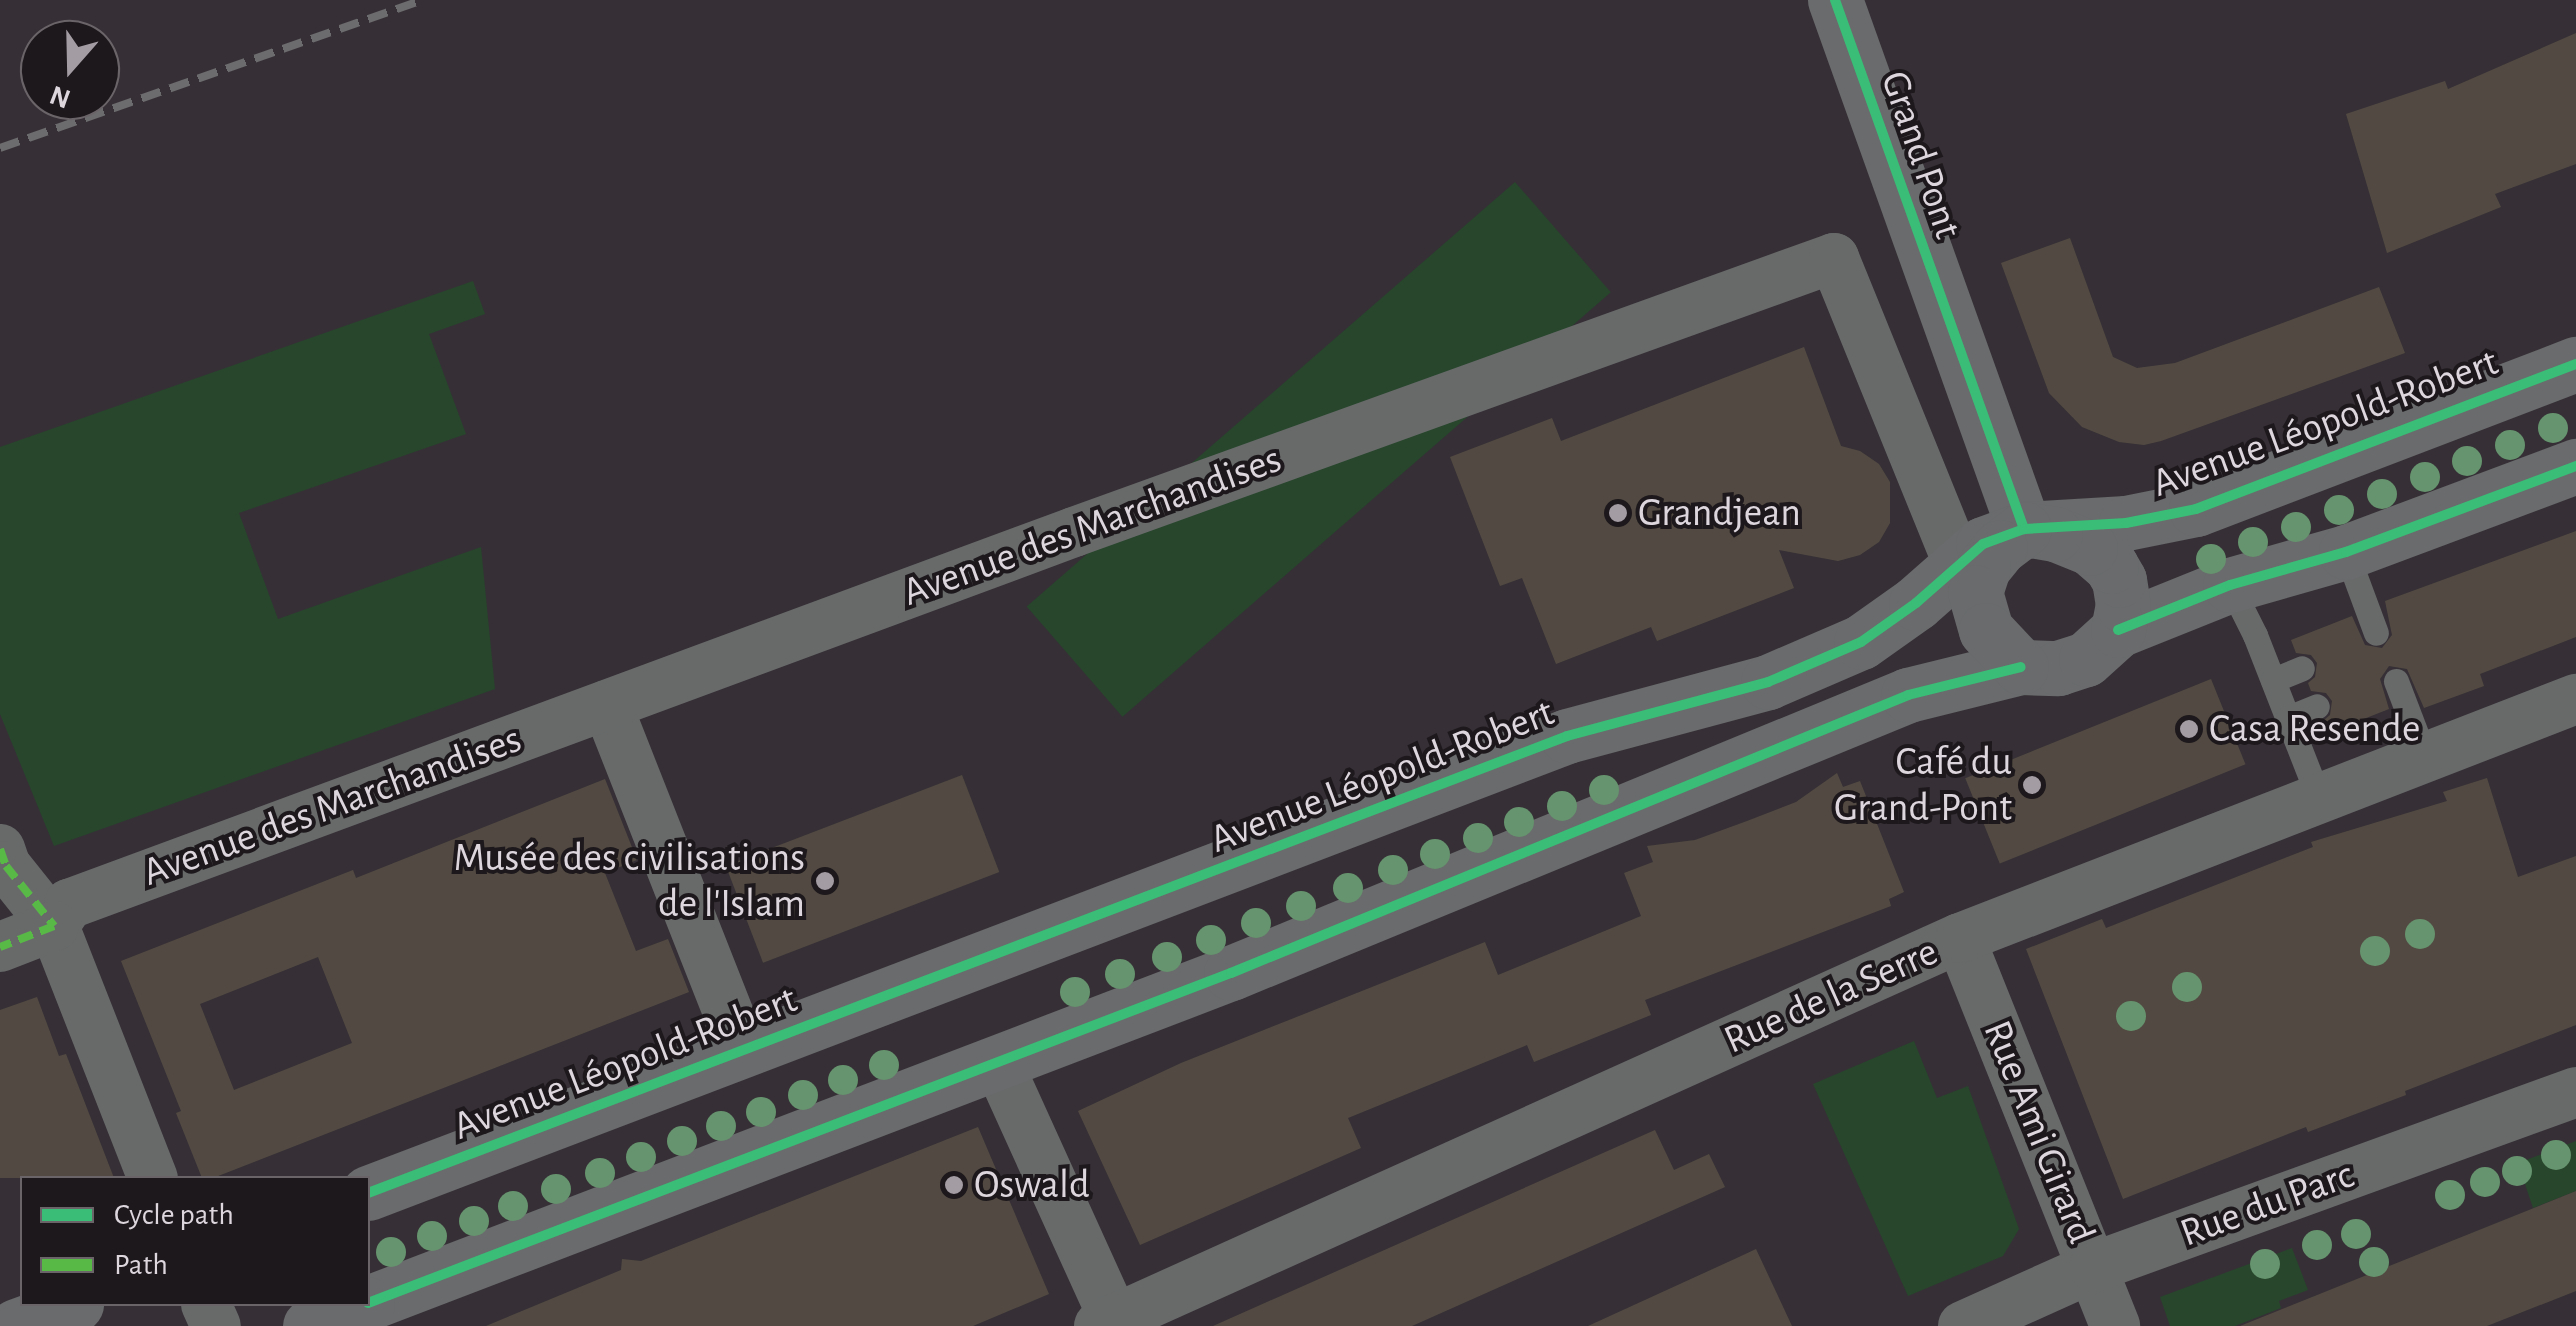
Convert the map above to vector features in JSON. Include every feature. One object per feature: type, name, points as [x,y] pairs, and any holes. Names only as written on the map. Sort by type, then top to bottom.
[{"type":"main road","name":"Grand Pont","points":[[1836,0],[1950,330],[2024,529]]},
{"type":"main road","name":"Avenue Léopold-Robert","points":[[370,1192],[1567,736],[1768,682],[1861,642],[1916,604],[1983,544],[2024,529],[2126,523],[2196,508],[2576,364]]},
{"type":"main road","points":[[370,1303],[1231,973],[1908,694],[2021,666],[2058,668],[2086,660],[2118,630],[2230,585],[2346,552],[2576,466]]},
{"type":"main road","points":[[2021,666],[1986,630],[1975,592],[1984,568],[2000,547],[2024,529],[2074,541],[2111,566],[2123,605],[2118,630]]},
{"type":"main road","points":[[16,1326],[71,1306]]},
{"type":"main road","points":[[310,1326],[362,1306]]},
{"type":"street","name":"Avenue des Marchandises","points":[[0,947],[54,926],[68,904],[1834,258],[1958,563]]},
{"type":"street","name":"Rue de la Serre","points":[[1110,1324],[1960,938],[2576,699]]},
{"type":"street","points":[[607,705],[742,1050]]},
{"type":"street","points":[[0,849],[6,866],[54,926],[153,1176]]},
{"type":"street","name":"Rue Ami Girard","points":[[1960,938],[2115,1326]]},
{"type":"street","points":[[996,1061],[1110,1324]]},
{"type":"street","name":"Rue du Parc","points":[[1963,1326],[2094,1267],[2576,1092]]},
{"type":"lane","points":[[2346,552],[2376,633]]},
{"type":"lane","points":[[2230,585],[2273,680],[2319,798]]},
{"type":"lane","points":[[2273,680],[2302,668]]},
{"type":"lane","points":[[2396,681],[2425,757]]},
{"type":"lane","points":[[2288,718],[2317,706]]},
{"type":"green space","points":[[1515,182],[1611,292],[1122,717],[1027,606]]},
{"type":"green space","points":[[473,281],[485,314],[429,334],[466,434],[239,513],[278,619],[481,547],[495,689],[54,846],[0,714],[0,447]]},
{"type":"green space","points":[[1914,1041],[1937,1098],[1968,1086],[2019,1229],[2003,1256],[1908,1296],[1813,1084]]},
{"type":"green space","points":[[2576,1141],[2576,1191],[2533,1208],[2518,1163]]},
{"type":"green space","points":[[2292,1248],[2308,1290],[2279,1301],[2281,1308],[2235,1326],[2170,1326],[2160,1297]]},
{"type":"building","points":[[2576,33],[2576,164],[2495,194],[2501,207],[2387,253],[2346,114],[2445,81],[2448,89]]},
{"type":"building","points":[[2070,238],[2113,357],[2137,368],[2175,363],[2379,287],[2405,353],[2161,441],[2144,445],[2119,442],[2082,427],[2049,393],[2001,263]]},
{"type":"building","name":"Grandjean","points":[[1804,347],[1841,446],[1860,451],[1879,464],[1890,482],[1890,523],[1879,542],[1860,555],[1838,561],[1779,550],[1794,588],[1657,641],[1651,627],[1556,664],[1522,578],[1500,586],[1450,457],[1552,418],[1561,441]]},
{"type":"building","points":[[2576,531],[2576,637],[2480,674],[2484,686],[2424,708],[2407,669],[2389,666],[2380,679],[2389,709],[2328,733],[2323,721],[2330,715],[2332,701],[2326,693],[2311,691],[2308,683],[2315,677],[2317,663],[2311,655],[2296,653],[2291,640],[2352,616],[2365,645],[2382,648],[2392,635],[2385,601]]},
{"type":"building","points":[[2211,679],[2245,764],[2000,864],[1965,778]]},
{"type":"building","points":[[1837,773],[1843,787],[1860,781],[1904,892],[1889,899],[1891,906],[1645,1000],[1651,1015],[1534,1062],[1527,1045],[1348,1118],[1361,1148],[1140,1245],[1078,1111],[1181,1063],[1485,942],[1498,975],[1641,916],[1624,873],[1653,862],[1647,846],[1695,840],[1747,821],[1796,802]]},
{"type":"building","name":"Musée des civilisations de l'Islam","points":[[962,775],[999,872],[763,963],[726,866]]},
{"type":"building","points":[[2487,778],[2518,877],[2576,856],[2576,1025],[2405,1091],[2406,1095],[2308,1132],[2306,1127],[2123,1199],[2026,949],[2102,919],[2106,928],[2313,847],[2311,842],[2447,801],[2443,792]]},
{"type":"building","points":[[605,779],[637,860],[605,873],[636,951],[668,939],[689,992],[218,1176],[201,1176],[176,1113],[181,1111],[121,961],[353,870],[356,878]],"holes":[[[318,957],[352,1043],[234,1090],[200,1004]]]},
{"type":"building","points":[[37,997],[59,1056],[66,1054],[113,1176],[0,1178],[0,1010]]},
{"type":"building","points":[[978,1127],[1049,1294],[973,1326],[486,1326],[621,1270],[622,1259],[641,1261]]},
{"type":"building","points":[[1655,1130],[1674,1170],[1709,1154],[1725,1187],[1412,1326],[1213,1326]]},
{"type":"building","points":[[2576,1191],[2576,1291],[2487,1326],[2240,1326]]},
{"type":"building","points":[[1756,1249],[1792,1326],[1588,1326],[1739,1257]]},
{"type":"railway","points":[[0,148],[422,0]]},
{"type":"marked path","points":[[0,849],[6,866],[54,926],[0,947]]},
{"type":"cycle path","points":[[1835,0],[2024,529]]},
{"type":"cycle path","points":[[370,1192],[1567,736],[1768,682],[1861,642],[1916,603],[1983,544],[2024,529],[2126,523],[2196,509],[2576,364]]},
{"type":"cycle path","points":[[2118,630],[2230,585],[2346,552],[2576,466]]},
{"type":"cycle path","points":[[370,1302],[1231,973],[1908,695],[2021,667]]},
{"type":"place","name":"Grandjean","points":[[1618,513]]},
{"type":"place","name":"Casa Resende","points":[[2189,729]]},
{"type":"place","name":"Café du Grand-Pont","points":[[2032,785]]},
{"type":"place","name":"Musée des civilisations de l'Islam","points":[[825,881]]},
{"type":"place","name":"Oswald","points":[[954,1185]]}]
